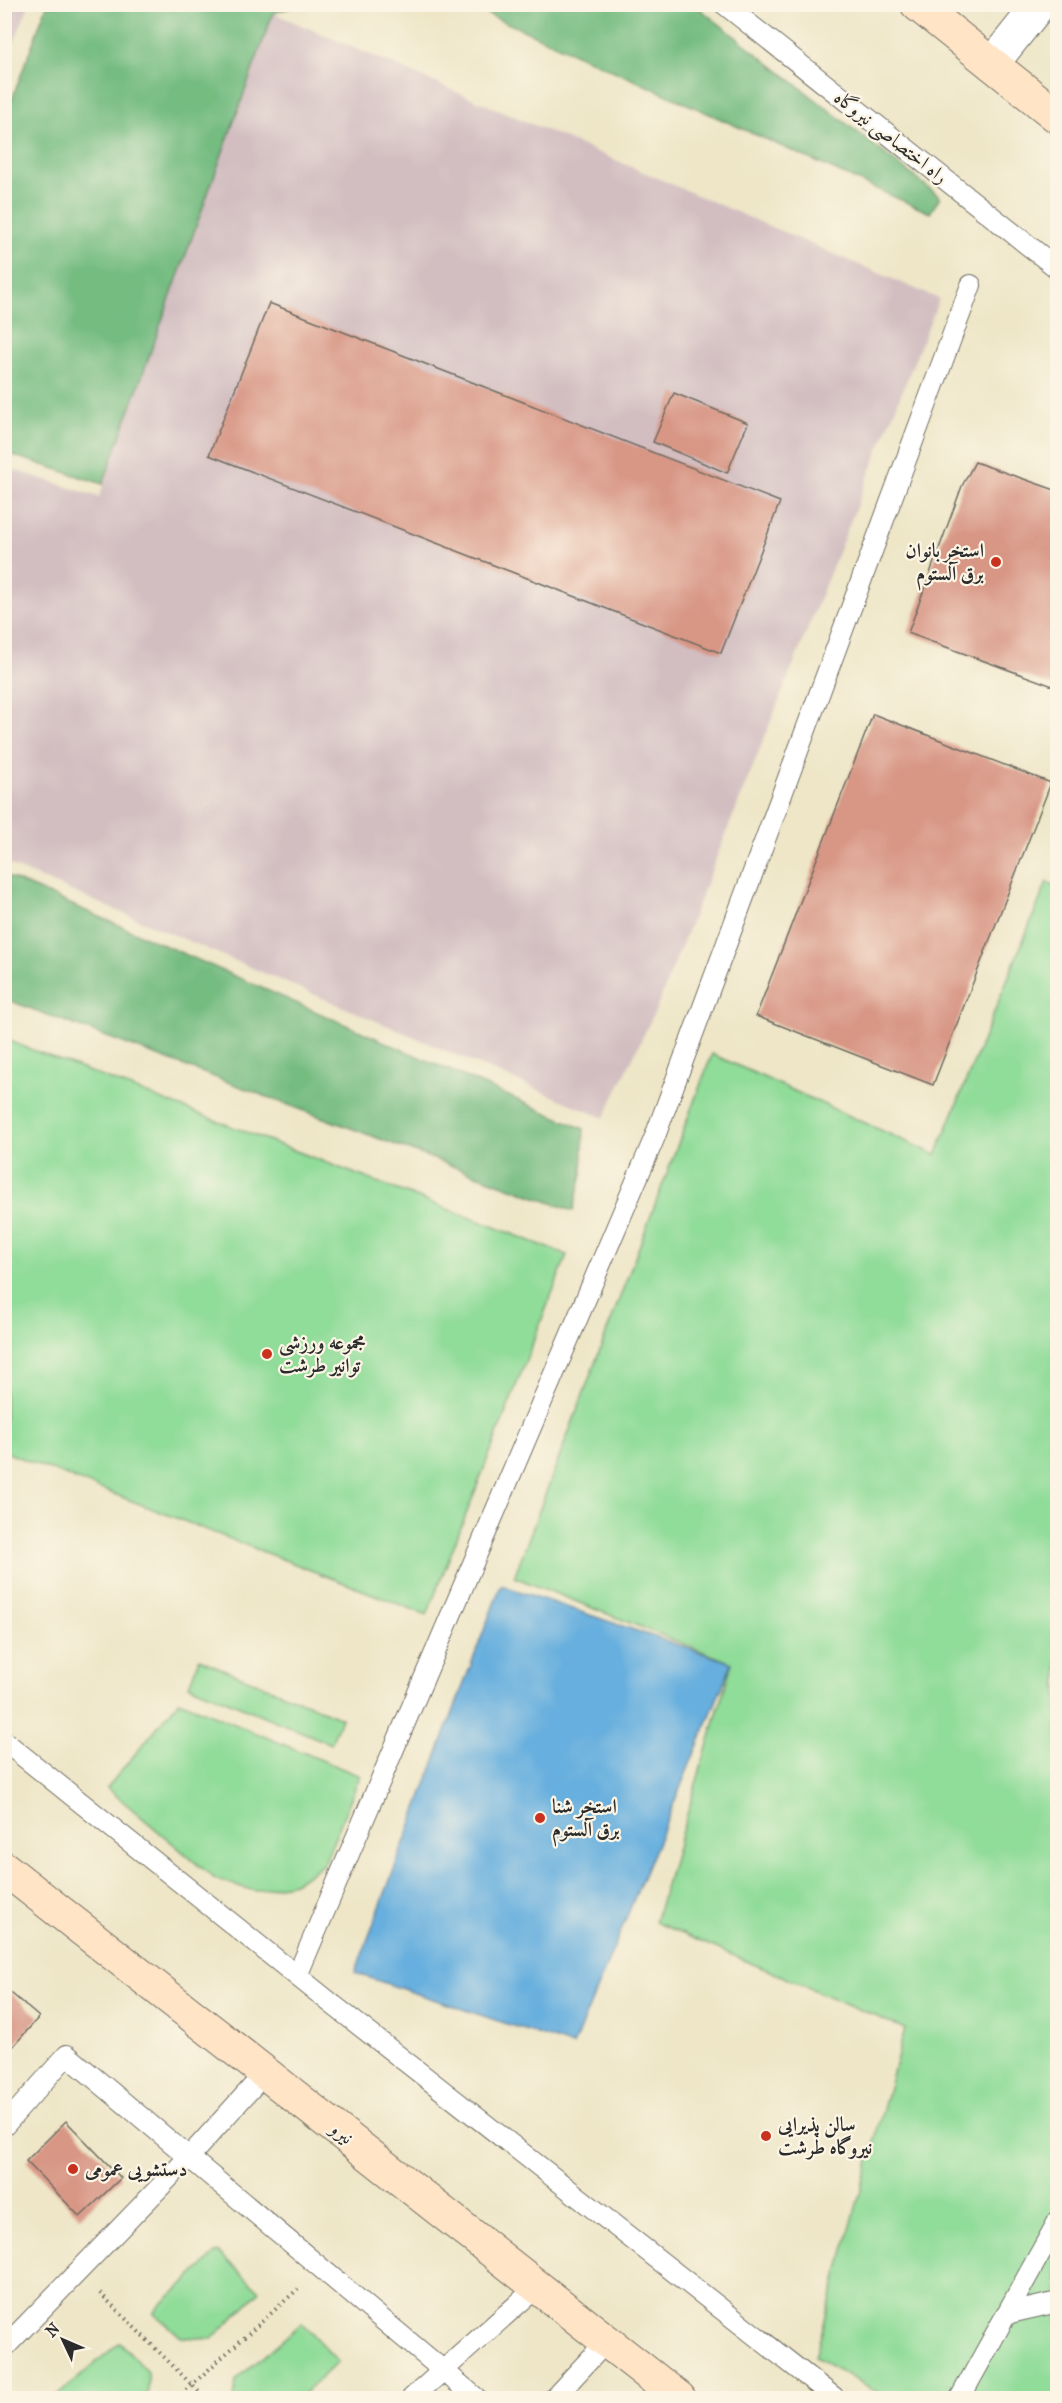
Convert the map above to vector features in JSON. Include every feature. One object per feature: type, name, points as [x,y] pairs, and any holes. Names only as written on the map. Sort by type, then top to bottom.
[{"type":"street","points":[[917,4],[1058,117]]},
{"type":"street","points":[[992,64],[1040,4]]},
{"type":"street","name":"نیرو","points":[[4,1868],[537,2287],[668,2395]]},
{"type":"lane","name":"راه اختصاصی نیروگاه","points":[[724,4],[1058,269]]},
{"type":"lane","points":[[297,1976],[654,1139],[971,285]]},
{"type":"lane","points":[[4,1741],[297,1976],[836,2398]]},
{"type":"lane","points":[[4,2126],[67,2055],[476,2398]]},
{"type":"lane","points":[[4,2348],[189,2157],[265,2073]]},
{"type":"lane","points":[[960,2398],[1058,2221]]},
{"type":"lane","points":[[412,2398],[537,2287]]},
{"type":"lane","points":[[1006,2314],[1058,2302]]},
{"type":"lane","points":[[554,2398],[606,2342]]},
{"type":"path","points":[[177,2398],[321,2268]]},
{"type":"path","points":[[78,2271],[205,2398]]},
{"type":"shaded area","points":[[4,5],[29,5],[5,65]]},
{"type":"shaded area","points":[[273,13],[939,299],[657,1007],[604,1118],[5,863],[5,467],[99,497]]},
{"type":"green space","points":[[47,5],[299,5],[273,13],[103,484],[5,453],[5,118]]},
{"type":"green space","points":[[467,5],[695,5],[940,197],[930,213]]},
{"type":"green space","points":[[4,875],[584,1129],[582,1175],[573,1211],[5,999]]},
{"type":"green space","points":[[1047,882],[1057,887],[1058,1286],[1054,1294],[1058,1313],[1057,2398],[888,2398],[815,2357],[905,2029],[655,1922],[732,1663],[514,1577],[712,1054],[936,1155]]},
{"type":"green space","name":"مجموعه ورزشی توانیر طرشت","points":[[4,1039],[567,1255],[427,1615],[5,1452]]},
{"type":"green space","points":[[199,1659],[341,1718],[331,1744],[189,1685]]},
{"type":"green space","points":[[179,1701],[360,1776],[324,1864],[294,1883],[255,1891],[215,1879],[107,1788]]},
{"type":"green space","points":[[218,2252],[260,2291],[212,2339],[181,2337],[153,2312]]},
{"type":"green space","points":[[302,2323],[338,2362],[299,2398],[234,2398],[236,2380]]},
{"type":"green space","points":[[120,2342],[148,2372],[148,2393],[142,2398],[59,2398],[57,2396]]},
{"type":"water","name":"استخر شنا برق آلستوم","points":[[501,1585],[732,1663],[573,2046],[355,1973]]},
{"type":"building","points":[[269,303],[780,502],[721,653],[209,455]]},
{"type":"building","points":[[674,393],[748,423],[727,473],[653,442]]},
{"type":"building","name":"استخر بانوان برق آلستوم","points":[[975,462],[1058,491],[1058,688],[908,633],[962,486]]},
{"type":"building","points":[[873,714],[1051,783],[933,1085],[756,1016]]},
{"type":"building","points":[[4,1987],[39,2017],[4,2057]]},
{"type":"building","name":"دستشویی عمومی","points":[[66,2121],[121,2178],[80,2217],[26,2161]]},
{"type":"place","name":"استخر بانوان برق آلستوم","points":[[996,562]]},
{"type":"place","name":"مجموعه ورزشی توانیر طرشت","points":[[267,1354]]},
{"type":"place","name":"استخر شنا برق آلستوم","points":[[540,1818]]},
{"type":"place","name":"سالن پذیرایی نیروگاه طرشت","points":[[766,2136]]},
{"type":"place","name":"دستشویی عمومی","points":[[73,2169]]}]
